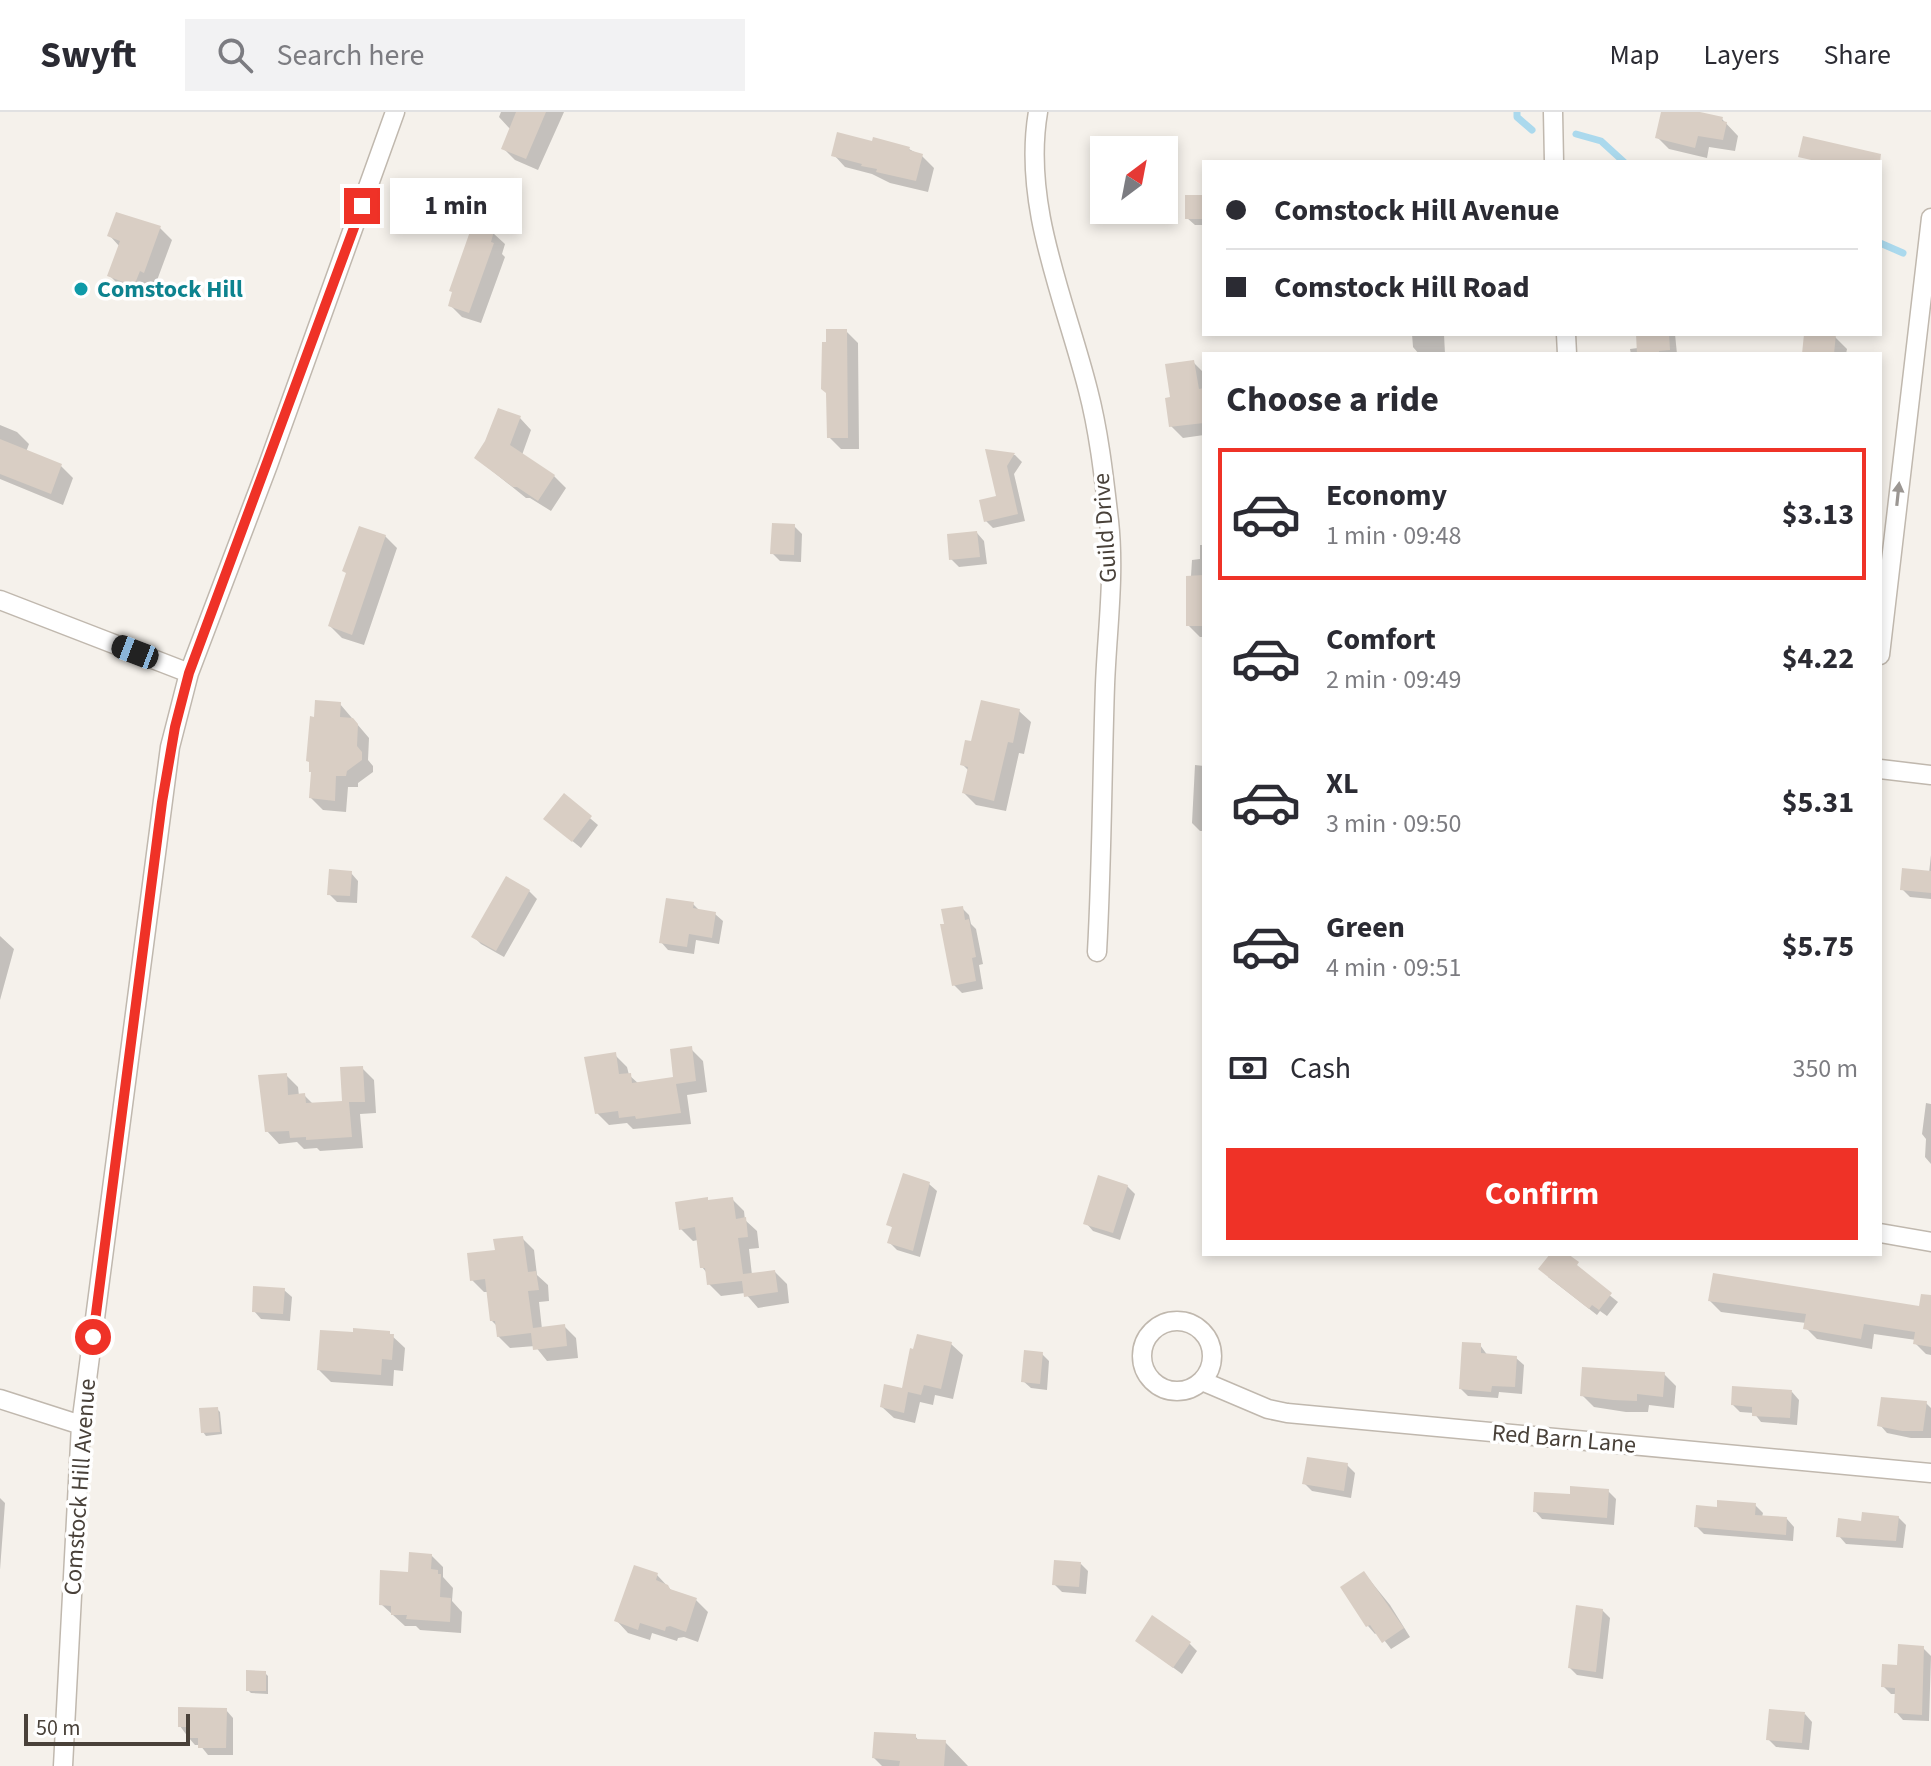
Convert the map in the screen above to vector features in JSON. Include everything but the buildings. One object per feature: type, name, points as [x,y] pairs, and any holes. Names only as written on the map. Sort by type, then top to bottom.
[{"type":"street","name":"Comstock Hill Avenue","points":[[63,1766],[81,1425],[170,747],[189,673],[395,112]]},
{"type":"street","name":"Guild Drive","points":[[1038,112],[1032,164],[1036,201],[1089,393],[1109,525],[1110,629],[1105,683],[1102,867],[1097,952]]},
{"type":"street","points":[[1553,112],[1554,160]]},
{"type":"street","points":[[1882,638],[1931,218]]},
{"type":"street","points":[[0,600],[189,673]]},
{"type":"street","points":[[1882,769],[1931,775]]},
{"type":"street","points":[[1882,1233],[1931,1242]]},
{"type":"street","name":"Red Barn Lane","points":[[1202,1381],[1268,1409],[1287,1413],[1931,1473]]},
{"type":"street","points":[[0,1399],[81,1425]]},
{"type":"waterway","points":[[1517,112],[1517,117],[1532,130]]},
{"type":"waterway","points":[[1576,134],[1601,141],[1622,160]]},
{"type":"waterway","points":[[1882,244],[1903,253]]},
{"type":"place","name":"Comstock Hill","points":[[81,289]]},
{"type":"route","points":[[93,1337],[170,747],[189,673],[362,206]]}]
